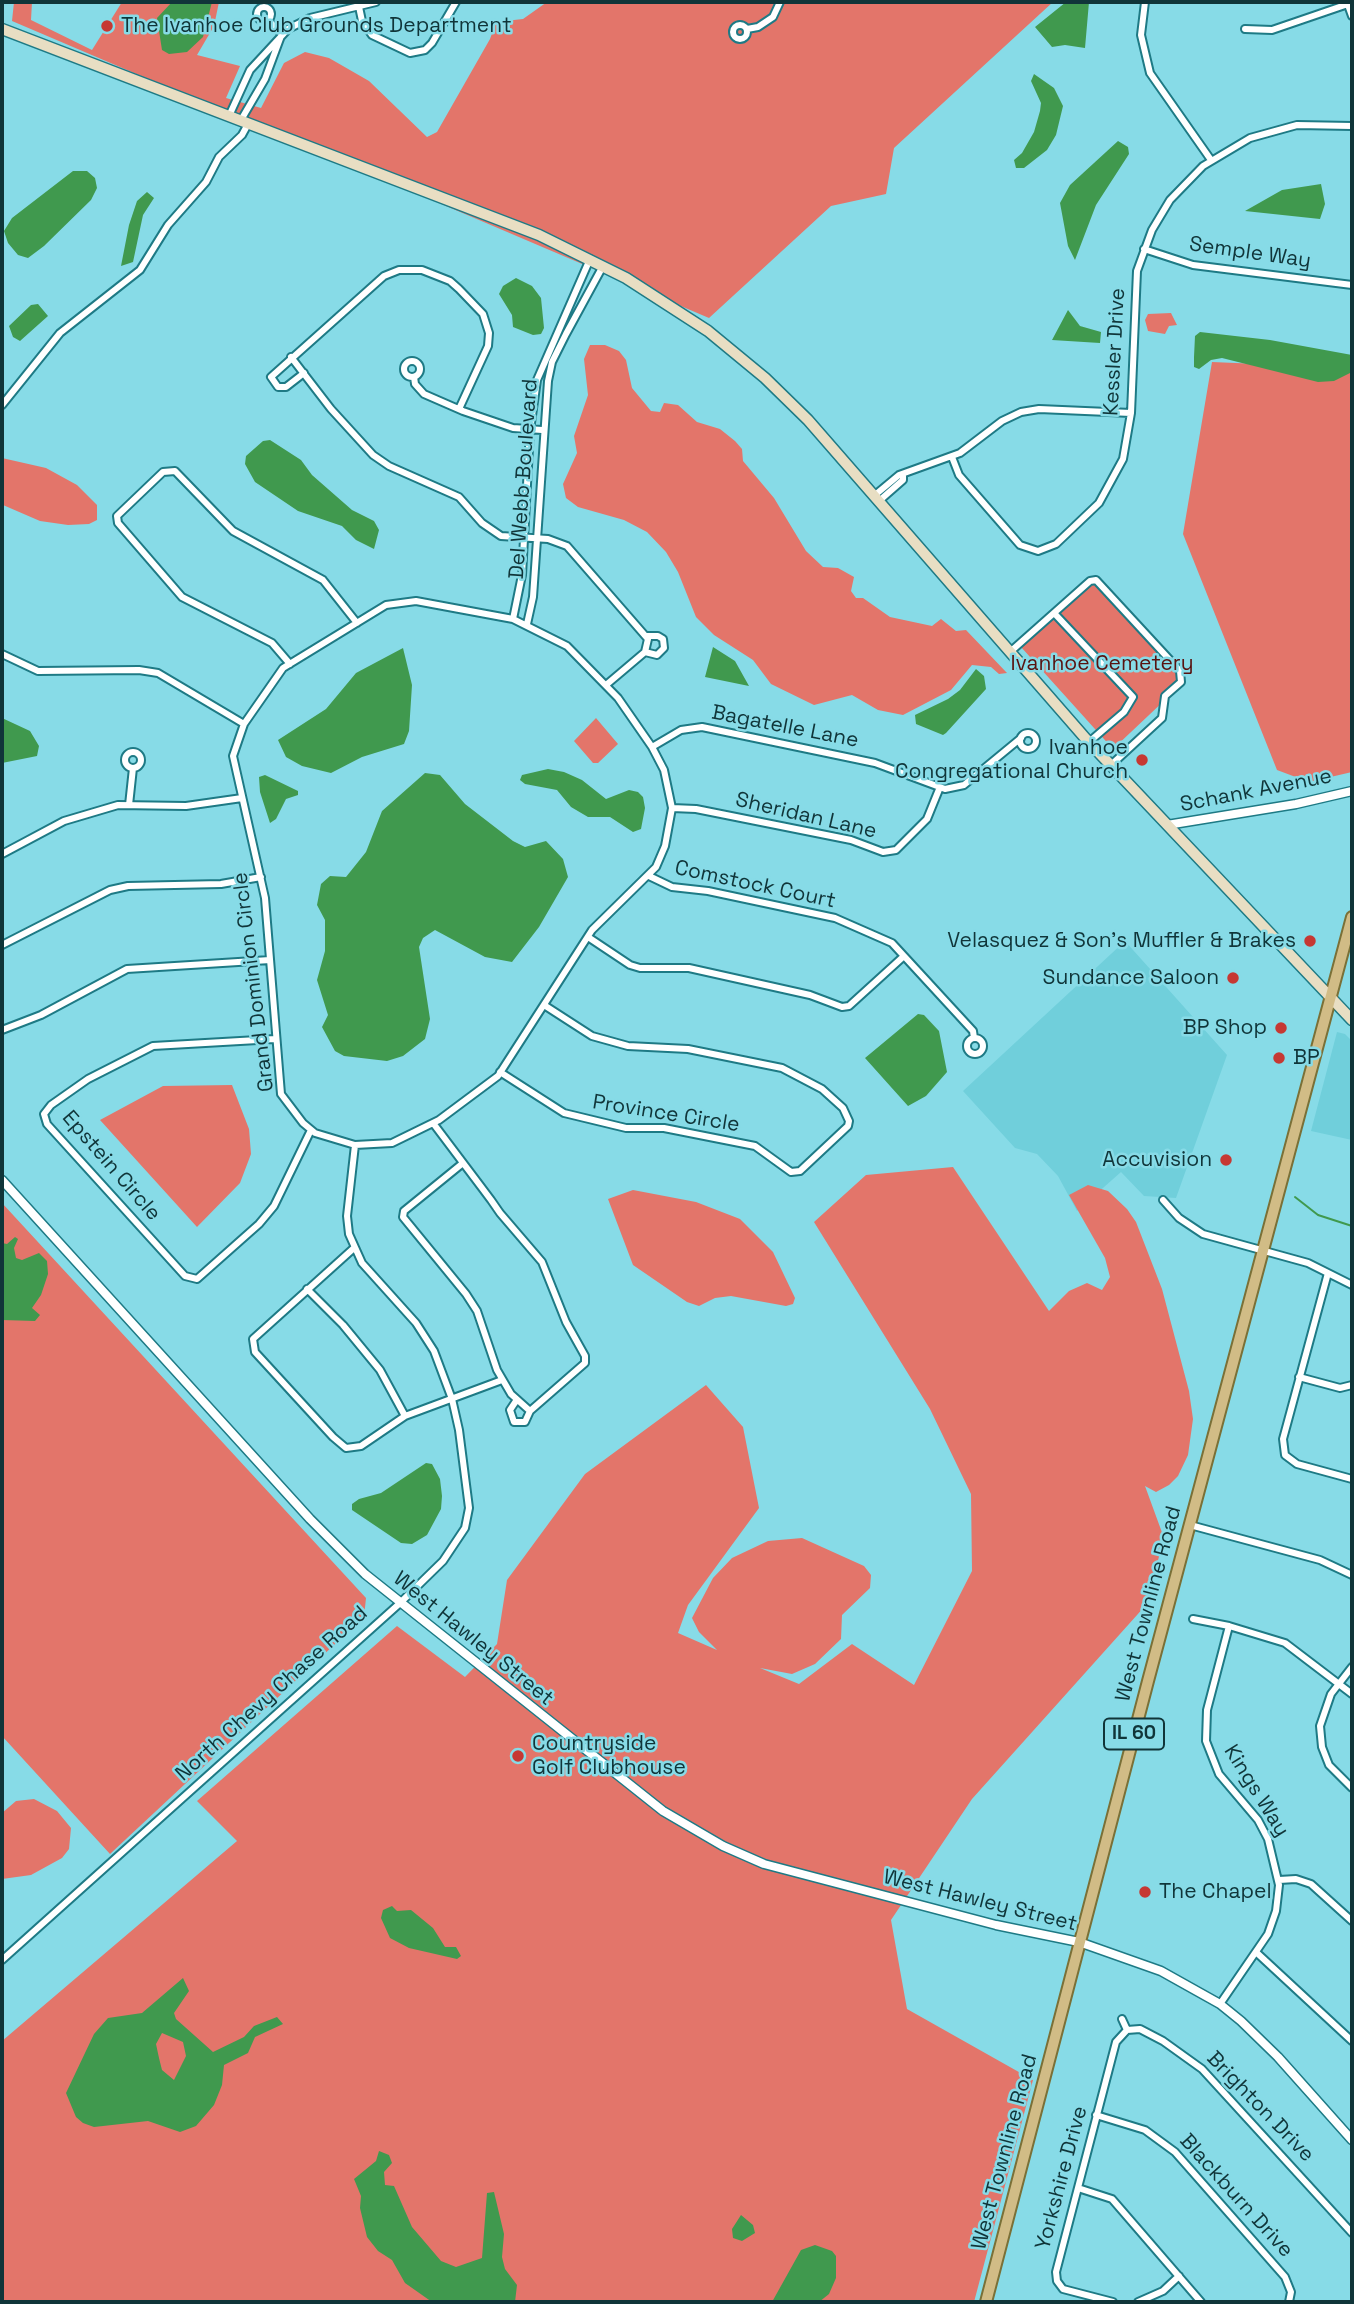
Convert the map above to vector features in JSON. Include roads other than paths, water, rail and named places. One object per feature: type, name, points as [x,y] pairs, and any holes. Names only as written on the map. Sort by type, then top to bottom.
[{"type":"main road","points":[[2,29],[514,224],[603,265],[676,308],[731,349],[800,412],[1089,742],[1352,1020]]},
{"type":"main road","name":"IL 60","points":[[1331,998],[1352,917]]},
{"type":"main road","name":"West Townline Road","points":[[986,2302],[1079,1942],[1331,998]]},
{"type":"street","points":[[229,116],[250,70],[282,34],[310,18],[358,4],[376,2]]},
{"type":"street","points":[[358,4],[362,21],[372,35],[410,53],[425,50],[432,43],[456,2]]},
{"type":"street","points":[[747,29],[758,27],[774,17],[780,2]]},
{"type":"street","points":[[1145,2],[1141,33],[1150,73],[1211,160]]},
{"type":"street","points":[[1245,29],[1272,30],[1348,3],[1352,16]]},
{"type":"street","points":[[268,20],[282,34]]},
{"type":"street","points":[[2,405],[60,333],[140,270],[168,225],[206,182],[219,157],[242,135],[244,122],[265,79],[282,34]]},
{"type":"street","name":"Kessler Drive","points":[[952,457],[959,475],[1020,545],[1031,550],[1045,549],[1089,514],[1108,489],[1123,459],[1131,413],[1135,285],[1144,249],[1170,200],[1211,160],[1250,138],[1282,127],[1324,123],[1352,126]]},
{"type":"street","name":"Semple Way","points":[[1144,249],[1193,265],[1352,285]]},
{"type":"street","name":"Del Webb Boulevard","points":[[513,619],[525,540],[530,430],[537,380],[590,259]]},
{"type":"street","name":"Del Webb Boulevard","points":[[527,624],[533,597],[542,430],[552,362],[603,265]]},
{"type":"street","points":[[304,373],[286,387],[278,387],[273,382],[273,373],[384,276],[399,270],[422,270],[450,281],[483,314],[489,333],[488,346],[459,409]]},
{"type":"street","points":[[291,357],[331,409],[373,455],[389,466],[459,497],[482,523],[501,536],[525,540],[548,539],[566,546],[647,636],[649,644],[645,652],[606,685]]},
{"type":"street","points":[[414,377],[415,384],[424,394],[459,409],[513,428],[542,430]]},
{"type":"street","points":[[877,498],[899,475],[903,476],[917,467],[952,457],[1006,418],[1026,410],[1131,413]]},
{"type":"street","points":[[290,664],[272,643],[182,597],[118,523],[117,516],[163,472],[175,471],[233,531],[323,580],[357,623]]},
{"type":"street","points":[[1010,652],[1096,580],[1181,673],[1181,681],[1165,696],[1162,718],[1111,765]]},
{"type":"street","name":"Grand Dominion Circle","points":[[416,601],[527,624],[567,646],[606,685],[652,747],[664,770],[672,808],[665,846],[649,876],[588,937],[500,1072],[433,1123],[392,1143],[355,1145],[329,1139],[311,1130],[281,1094],[261,877],[233,756],[243,724],[283,668],[386,606],[416,601]]},
{"type":"street","points":[[1054,613],[1133,697],[1124,712],[1089,742]]},
{"type":"street","points":[[645,652],[657,655],[664,648],[663,639],[647,636]]},
{"type":"street","points":[[2,654],[38,671],[139,670],[158,673],[243,724]]},
{"type":"street","name":"Bagatelle Lane","points":[[652,747],[681,730],[702,727],[875,763],[940,787]]},
{"type":"street","points":[[940,787],[964,785],[1021,738]]},
{"type":"street","points":[[129,805],[133,768]]},
{"type":"street","name":"Sheridan Lane","points":[[672,808],[696,808],[851,840],[883,852],[896,850],[927,819],[940,787]]},
{"type":"street","name":"Schank Avenue","points":[[1167,825],[1296,804],[1352,791]]},
{"type":"street","points":[[2,854],[64,821],[118,805],[186,806],[242,798]]},
{"type":"street","name":"Comstock Court","points":[[649,876],[672,887],[708,891],[835,918],[892,943],[973,1031],[974,1038]]},
{"type":"street","points":[[2,944],[110,890],[128,886],[221,884],[261,877]]},
{"type":"street","points":[[588,937],[630,965],[640,968],[689,968],[806,994],[842,1007],[849,1006],[904,956]]},
{"type":"street","points":[[2,1030],[41,1015],[127,969],[270,960]]},
{"type":"street","name":"Province Circle","points":[[500,1072],[564,1113],[626,1128],[664,1129],[755,1146],[791,1172],[800,1171],[848,1126],[849,1121],[843,1108],[822,1088],[782,1068],[688,1049],[628,1046],[592,1036],[544,1005]]},
{"type":"street","name":"Epstein Circle","points":[[275,1039],[153,1046],[88,1079],[51,1105],[44,1114],[47,1124],[184,1275],[197,1279],[266,1216],[311,1130]]},
{"type":"street","points":[[433,1123],[542,1262],[566,1323],[586,1356],[585,1363],[530,1411],[525,1422],[514,1422],[510,1410],[516,1401]]},
{"type":"street","name":"North Chevy Chase Road","points":[[2,1960],[399,1604],[443,1561],[465,1528],[469,1508],[452,1399],[428,1342],[362,1263],[354,1248],[346,1216],[355,1145]]},
{"type":"street","points":[[463,1163],[404,1211],[403,1217],[475,1308],[502,1380],[516,1401],[530,1411]]},
{"type":"street","name":"West Hawley Street","points":[[2,1180],[310,1519],[399,1604],[663,1811],[723,1846],[764,1864],[1079,1942],[1161,1972],[1220,2004],[1278,2057],[1352,2140]]},
{"type":"street","points":[[1163,1200],[1179,1218],[1203,1234],[1308,1263],[1352,1285]]},
{"type":"street","points":[[354,1248],[253,1339],[254,1352],[346,1447],[362,1446],[405,1416],[502,1380]]},
{"type":"street","points":[[1328,1273],[1283,1439],[1285,1455],[1297,1464],[1352,1479]]},
{"type":"street","points":[[307,1289],[343,1325],[380,1370],[405,1416]]},
{"type":"street","points":[[1299,1377],[1340,1388],[1352,1385]]},
{"type":"street","points":[[1190,1525],[1320,1560],[1352,1575]]},
{"type":"street","points":[[1193,1619],[1229,1626],[1285,1643],[1352,1694]]},
{"type":"street","name":"Kings Way","points":[[1220,2004],[1257,1953],[1273,1922],[1279,1880],[1268,1839],[1258,1820],[1219,1774],[1206,1741],[1207,1710],[1229,1626]]},
{"type":"street","points":[[1352,1667],[1325,1706],[1320,1738],[1329,1765],[1352,1788]]},
{"type":"street","points":[[1279,1880],[1296,1879],[1311,1884],[1352,1921]]},
{"type":"street","points":[[1257,1953],[1352,2041]]},
{"type":"street","points":[[1122,2019],[1127,2030]]},
{"type":"street","name":"Brighton Drive","points":[[1127,2030],[1140,2029],[1152,2035],[1202,2069],[1352,2233]]},
{"type":"street","name":"Yorkshire Drive","points":[[1113,2302],[1071,2292],[1057,2281],[1058,2263],[1116,2042],[1127,2030]]},
{"type":"street","name":"Blackburn Drive","points":[[1096,2115],[1145,2130],[1175,2152],[1285,2277],[1292,2292],[1289,2302]]},
{"type":"street","points":[[1078,2188],[1112,2199],[1201,2302]]},
{"type":"street","points":[[1138,2302],[1163,2291],[1179,2276]]},
{"type":"waterway","points":[[1295,1197],[1318,1215],[1352,1226]]},
{"type":"place","name":"The Ivanhoe Club Grounds Department","points":[[107,26]]},
{"type":"place","name":"Ivanhoe Congregational Church","points":[[1142,760]]},
{"type":"place","name":"Velasquez & Son's Muffler & Brakes","points":[[1310,941]]},
{"type":"place","name":"Sundance Saloon","points":[[1233,978]]},
{"type":"place","name":"BP Shop","points":[[1281,1028]]},
{"type":"place","name":"BP","points":[[1279,1058]]},
{"type":"place","name":"Accuvision","points":[[1226,1160]]},
{"type":"place","name":"Countryside Golf Clubhouse","points":[[518,1756]]},
{"type":"place","name":"The Chapel","points":[[1145,1892]]},
{"type":"park label","name":"Ivanhoe Cemetery","points":[[1102,664]]}]
